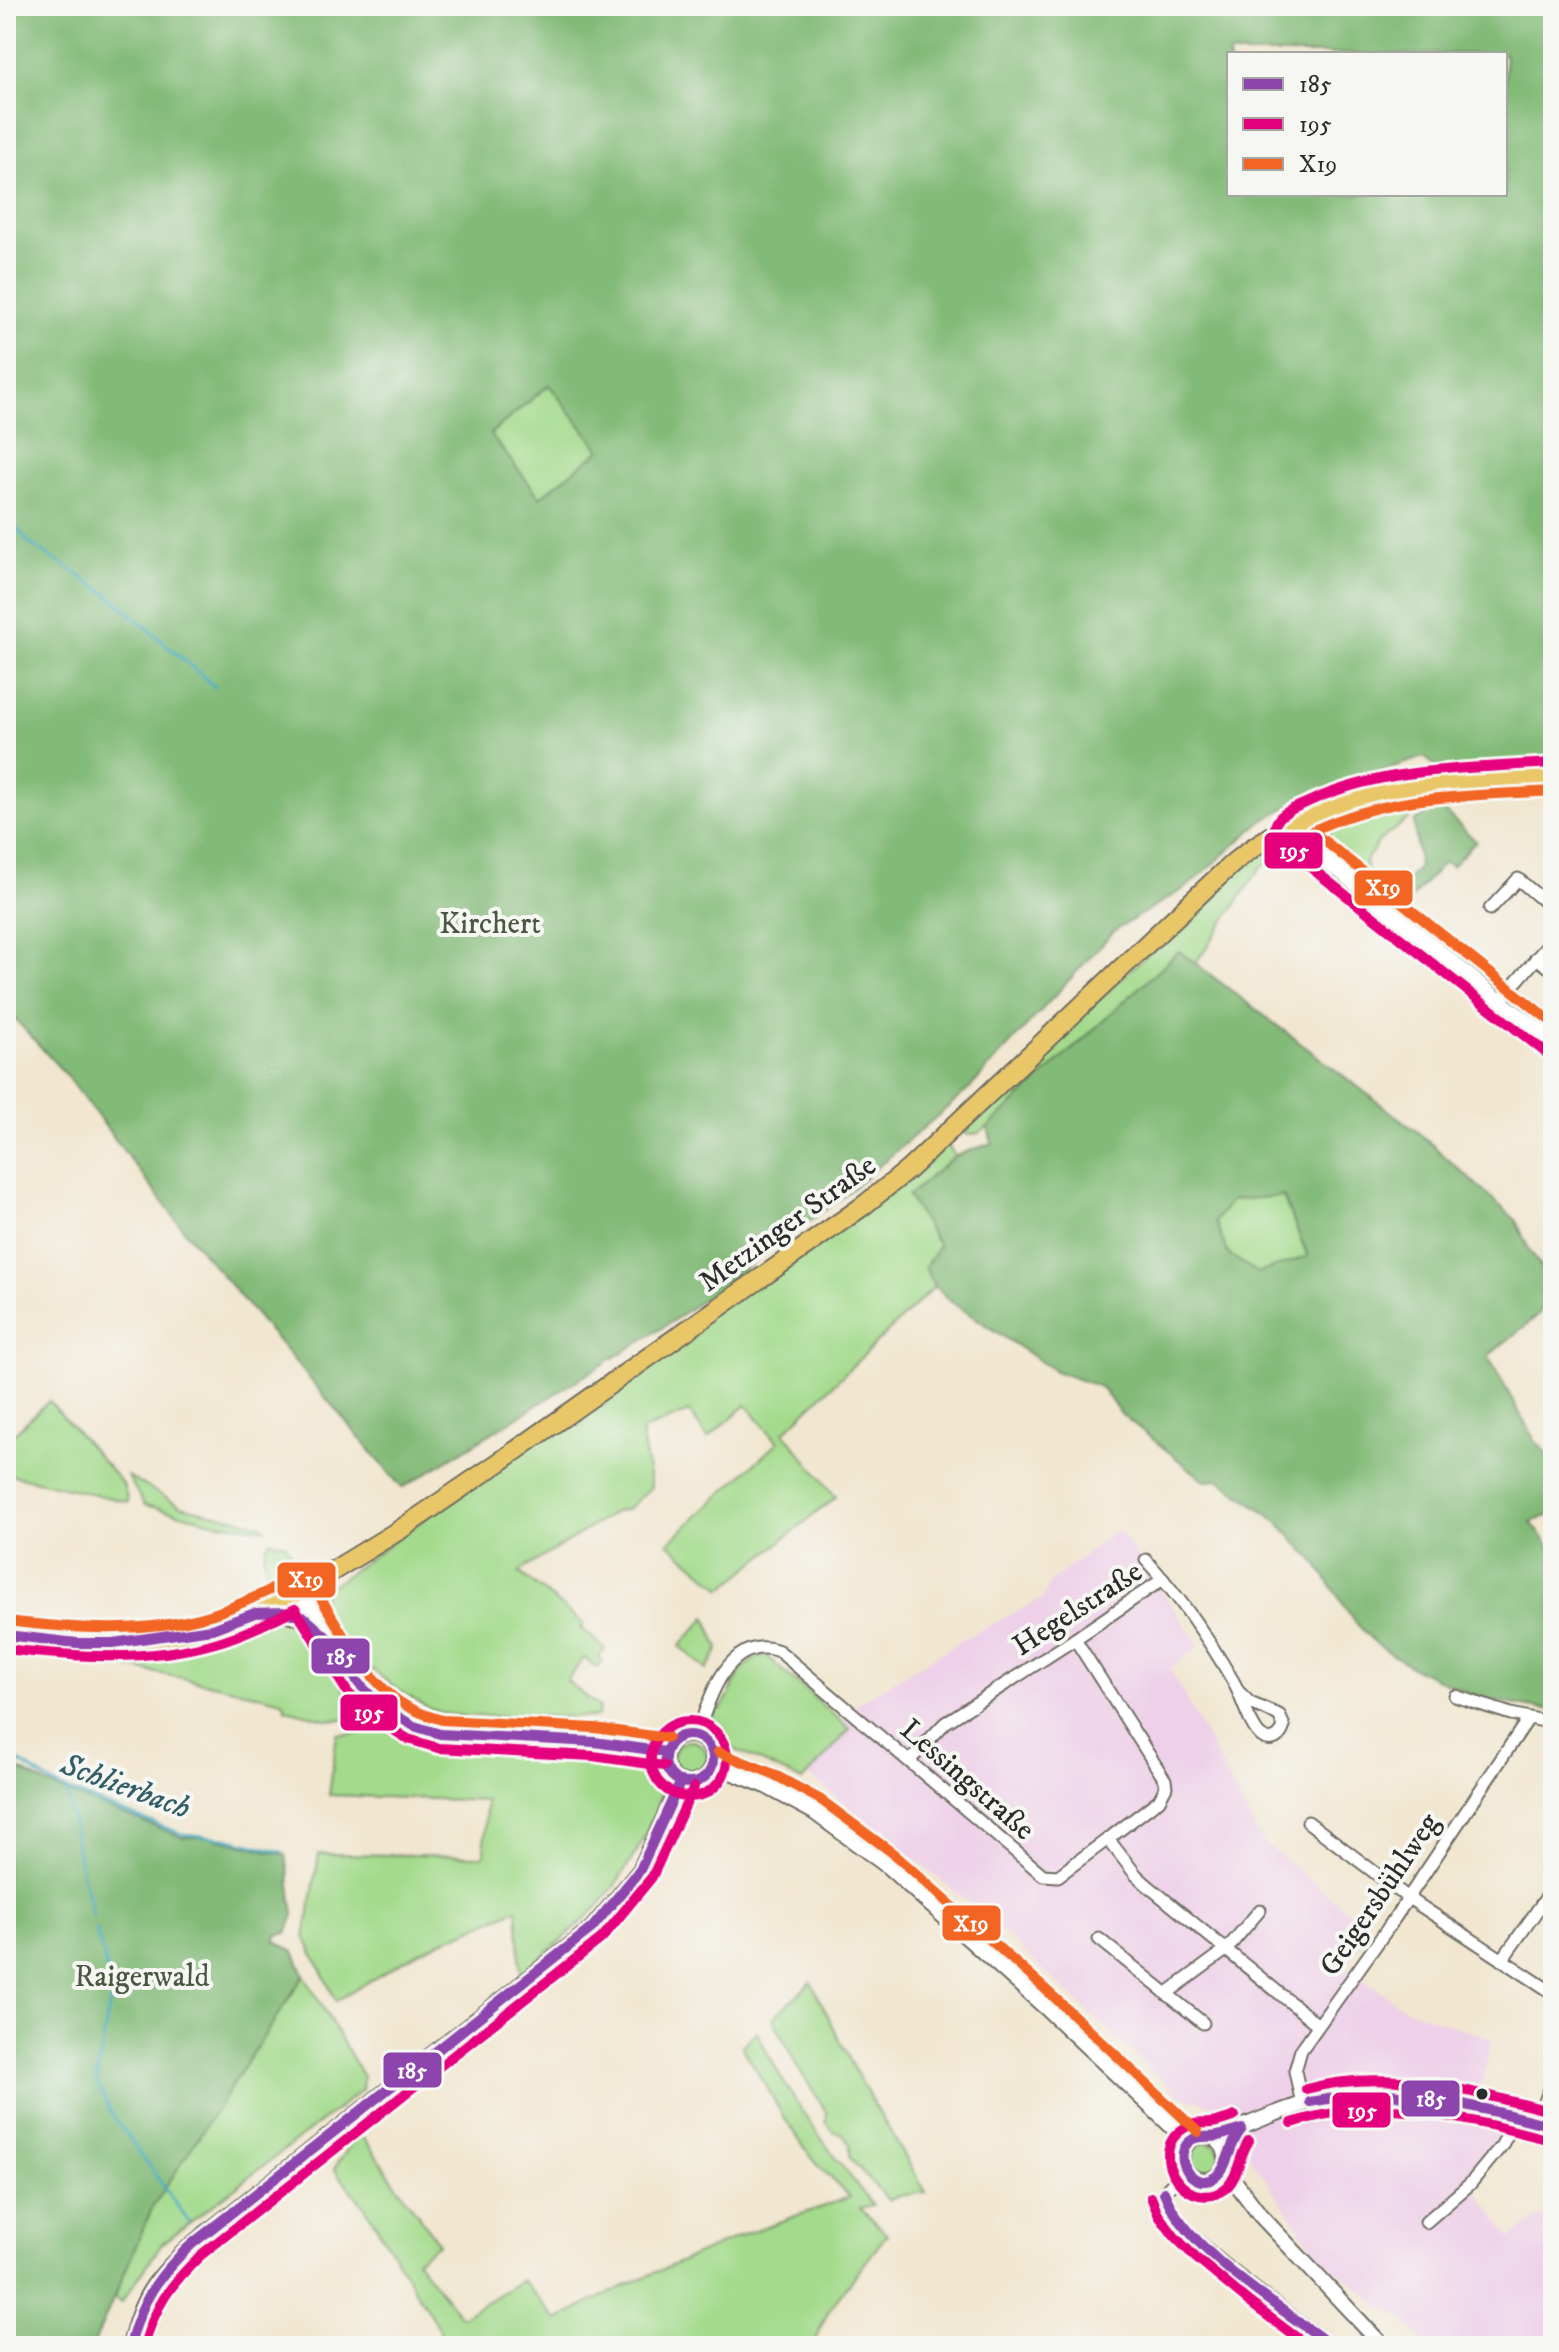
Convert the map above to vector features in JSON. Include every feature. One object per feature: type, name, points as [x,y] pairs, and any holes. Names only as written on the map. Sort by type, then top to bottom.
[{"type":"main road","name":"Metzinger Straße","points":[[6,1635],[77,1643],[113,1643],[212,1629],[300,1591],[401,1529],[501,1461],[863,1206],[909,1169],[1240,858],[1313,815],[1347,801],[1397,788],[1553,777]]},
{"type":"street","points":[[1313,815],[1321,839],[1340,871]]},
{"type":"street","points":[[1289,827],[1307,848],[1553,1041]]},
{"type":"street","points":[[1490,909],[1518,879],[1553,909]]},
{"type":"street","points":[[1500,1001],[1553,939]]},
{"type":"street","points":[[1536,958],[1553,970]]},
{"type":"street","points":[[1146,1560],[1163,1579]]},
{"type":"street","name":"Hegelstraße","points":[[910,1760],[945,1723],[1163,1579],[1194,1620],[1240,1693],[1262,1737],[1271,1740],[1280,1736],[1284,1726],[1279,1715],[1250,1703],[1240,1693]]},
{"type":"street","points":[[300,1591],[359,1684],[385,1709],[414,1726],[440,1734],[594,1742],[666,1752]]},
{"type":"street","points":[[255,1613],[283,1612],[304,1617],[330,1640]]},
{"type":"street","name":"Lessingstraße","points":[[697,1736],[714,1691],[733,1660],[751,1649],[772,1648],[787,1656],[1043,1875],[1058,1876],[1159,1800],[1166,1787],[1165,1780],[1075,1639]]},
{"type":"street","points":[[1455,1696],[1528,1719],[1553,1723]]},
{"type":"street","name":"Geigersbühlweg","points":[[1302,2104],[1295,2079],[1296,2062],[1301,2050],[1388,1928],[1528,1719]]},
{"type":"street","points":[[682,1736],[697,1736],[712,1750],[713,1765],[704,1778],[689,1783],[681,1781],[667,1766],[666,1752],[669,1745],[682,1736]]},
{"type":"street","points":[[713,1765],[764,1785],[814,1812],[863,1847],[1033,1996],[1188,2142]]},
{"type":"street","points":[[130,2346],[144,2298],[158,2277],[192,2244],[592,1928],[640,1870],[681,1781]]},
{"type":"street","points":[[1308,1822],[1407,1897],[1553,1993]]},
{"type":"street","points":[[1108,1839],[1136,1875],[1318,2025]]},
{"type":"street","points":[[1502,1960],[1553,1888]]},
{"type":"street","points":[[1166,1994],[1226,1950],[1260,1910]]},
{"type":"street","points":[[1099,1939],[1203,2023]]},
{"type":"street","points":[[1537,2123],[1553,2080]]},
{"type":"street","points":[[1383,2346],[1260,2215],[1212,2179],[1198,2180],[1186,2171],[1182,2153],[1188,2142],[1200,2136],[1213,2138],[1239,2130],[1302,2104],[1352,2094],[1394,2094],[1450,2101],[1553,2126]]},
{"type":"street","points":[[1426,2222],[1470,2184],[1502,2145],[1516,2117]]},
{"type":"street","points":[[1212,2179],[1239,2130]]},
{"type":"street","points":[[1213,2138],[1223,2147],[1225,2160],[1260,2215]]},
{"type":"street","points":[[1186,2171],[1164,2192],[1169,2207],[1189,2231],[1234,2272],[1328,2346]]},
{"type":"shaded area","points":[[1118,1529],[1200,1646],[1170,1669],[1261,1840],[1371,1930],[1344,1966],[1404,2008],[1492,2039],[1478,2102],[1521,2114],[1473,2186],[1511,2238],[1553,2208],[1553,2346],[1426,2346],[1402,2318],[1386,2310],[1318,2255],[1242,2145],[1249,2135],[1227,2109],[1179,2096],[976,1908],[802,1770],[859,1702],[969,1636],[1043,1598],[1050,1582]]},
{"type":"green space","name":"Kirchert","points":[[6,6],[1553,6],[1553,763],[1440,769],[1424,757],[1329,788],[1261,822],[1187,887],[1114,931],[969,1089],[841,1198],[670,1323],[402,1488],[183,1229],[68,1077],[6,1009]],"holes":[[[549,385],[600,450],[540,497],[490,434]]]},
{"type":"green space","points":[[549,385],[600,450],[540,498],[490,434]]},
{"type":"green space","points":[[1424,792],[1426,805],[1379,841],[1365,862],[1368,874],[1374,880],[1365,885],[1333,853],[1322,825],[1329,817],[1353,806]]},
{"type":"green space","points":[[1441,808],[1476,841],[1452,866],[1444,862],[1401,910],[1391,903],[1419,866],[1414,822]]},
{"type":"green space","points":[[1284,845],[1293,852],[1261,867],[1195,964],[1179,951],[988,1127],[967,1135],[961,1128],[1232,875],[1265,851]]},
{"type":"green space","points":[[1179,951],[1420,1134],[1516,1220],[1552,1291],[1538,1315],[1488,1356],[1535,1441],[1553,1460],[1553,1514],[1531,1522],[1553,1550],[1553,1711],[1488,1700],[1463,1691],[1412,1667],[1375,1643],[1354,1621],[1317,1564],[1278,1522],[1220,1480],[1205,1481],[1120,1413],[1101,1387],[1055,1371],[953,1303],[935,1287],[925,1267],[939,1246],[908,1196],[955,1156],[992,1143],[988,1127]],"holes":[[[1283,1196],[1308,1256],[1258,1273],[1228,1254],[1215,1221],[1232,1200]]]},
{"type":"green space","points":[[946,1143],[955,1156],[908,1196],[939,1246],[925,1267],[934,1287],[784,1432],[836,1497],[722,1589],[668,1543],[778,1442],[746,1405],[708,1438],[689,1412],[641,1431],[651,1487],[628,1509],[615,1512],[519,1572],[584,1624],[581,1628],[605,1649],[598,1657],[603,1661],[597,1668],[584,1658],[567,1681],[599,1707],[598,1717],[463,1716],[441,1713],[393,1687],[373,1669],[366,1683],[327,1620],[322,1601],[327,1589]]},
{"type":"green space","points":[[1283,1196],[1308,1257],[1258,1273],[1228,1254],[1215,1221],[1231,1200]]},
{"type":"green space","points":[[49,1401],[123,1484],[128,1502],[6,1474],[6,1441]]},
{"type":"green space","points":[[128,1476],[181,1506],[262,1525],[266,1529],[217,1523],[144,1505]]},
{"type":"green space","points":[[270,1540],[286,1544],[292,1555],[284,1564],[281,1574],[269,1582],[264,1555]]},
{"type":"green space","points":[[706,1617],[719,1649],[707,1670],[680,1646]]},
{"type":"green space","points":[[283,1620],[301,1626],[318,1643],[339,1678],[354,1712],[342,1720],[325,1719],[286,1709],[283,1701],[62,1654],[113,1652],[214,1640]]},
{"type":"green space","points":[[759,1656],[766,1656],[850,1729],[803,1781],[729,1747],[711,1720],[715,1708],[721,1710],[742,1669]]},
{"type":"green space","points":[[378,1721],[423,1740],[471,1751],[565,1751],[637,1759],[652,1766],[660,1777],[655,1813],[634,1855],[603,1900],[521,1974],[517,1909],[422,1950],[336,2001],[305,1937],[319,1854],[484,1856],[486,1801],[329,1795],[337,1734],[359,1732]]},
{"type":"green space","points":[[690,1741],[702,1746],[707,1758],[702,1770],[690,1775],[678,1770],[673,1758],[678,1746]]},
{"type":"green space","name":"Raigerwald","points":[[6,1762],[49,1785],[182,1837],[211,1837],[286,1855],[294,1915],[287,1933],[276,1935],[275,1941],[294,1951],[304,1975],[152,2208],[93,2346],[6,2346]]},
{"type":"green space","points":[[304,1975],[363,2077],[362,2090],[162,2244],[121,2303],[114,2298],[152,2208]]},
{"type":"green space","points":[[811,1982],[861,2082],[926,2192],[888,2200],[850,2158],[850,2144],[842,2133],[834,2132],[826,2122],[827,2113],[796,2064],[773,2018]]},
{"type":"green space","points":[[757,2032],[810,2122],[873,2205],[860,2208],[887,2234],[829,2310],[812,2346],[449,2346],[365,2207],[334,2169],[359,2132],[439,2244],[416,2260],[461,2317],[522,2280],[557,2320],[622,2287],[747,2233],[850,2197],[812,2159],[742,2046]]},
{"type":"green space","points":[[1204,2142],[1216,2147],[1221,2159],[1216,2171],[1204,2176],[1192,2171],[1187,2159],[1192,2147]]},
{"type":"waterway","points":[[6,515],[29,543],[109,595],[215,687]]},
{"type":"waterway","name":"Schlierbach","points":[[6,1757],[15,1759],[58,1787],[182,1834],[226,1838],[282,1852]]},
{"type":"waterway","points":[[67,1790],[93,1916]]},
{"type":"waterway","points":[[96,1929],[112,1990],[96,2080],[110,2111],[188,2221]]},
{"type":"transit line","name":"195","points":[[1545,1052],[1310,867],[1279,836],[1275,826],[1284,814],[1338,790],[1398,775],[1552,763]]},
{"type":"transit line","name":"X19","points":[[1553,791],[1401,803],[1342,819],[1312,831],[1553,1023]]},
{"type":"transit line","name":"X19","points":[[8,1621],[83,1628],[161,1625],[221,1611],[295,1578],[304,1578],[312,1584],[368,1671],[392,1696],[416,1711],[442,1720],[595,1728],[668,1738]]},
{"type":"transit line","name":"195","points":[[6,1649],[84,1656],[164,1653],[225,1640],[295,1609],[348,1693],[377,1720],[408,1739],[438,1748],[593,1756],[664,1766]]},
{"type":"transit line","name":"185","points":[[6,1635],[77,1643],[113,1643],[212,1629],[255,1613],[283,1612],[304,1617],[330,1640],[359,1684],[385,1709],[414,1726],[440,1734],[594,1742],[666,1752]]},
{"type":"transit line","name":"195","points":[[689,1721],[703,1724],[716,1732],[724,1745],[727,1759],[724,1773],[716,1786],[703,1794],[689,1797],[675,1794],[662,1786],[654,1773],[651,1759],[654,1745],[662,1732],[675,1724],[689,1721]]},
{"type":"transit line","name":"185","points":[[689,1735],[706,1742],[713,1759],[706,1776],[689,1783],[672,1776],[665,1759],[672,1742],[689,1735]]},
{"type":"transit line","name":"X19","points":[[718,1752],[771,1773],[821,1800],[894,1854],[1054,1997],[1198,2132]]},
{"type":"transit line","name":"185","points":[[130,2346],[152,2290],[192,2244],[592,1928],[640,1870],[681,1781]]},
{"type":"transit line","name":"195","points":[[144,2346],[165,2296],[201,2255],[602,1938],[652,1877],[694,1787]]},
{"type":"transit line","name":"195","points":[[1306,2089],[1368,2080],[1399,2081],[1492,2096],[1553,2112]]},
{"type":"transit line","name":"185","points":[[1375,2094],[1345,2096],[1310,2102],[1344,2096],[1369,2094],[1377,2094],[1399,2095],[1422,2097],[1466,2105],[1553,2126],[1443,2101],[1398,2095],[1375,2094]]},
{"type":"transit line","name":"195","points":[[1292,2123],[1357,2110],[1421,2112],[1550,2140]]},
{"type":"transit line","name":"195","points":[[1235,2116],[1214,2123],[1189,2125],[1173,2138],[1168,2152],[1176,2179],[1187,2190],[1200,2195],[1214,2195],[1232,2181],[1249,2141]]},
{"type":"transit line","name":"185","points":[[1242,2129],[1223,2168],[1215,2177],[1207,2181],[1199,2180],[1186,2170],[1183,2153],[1193,2139],[1242,2129]]},
{"type":"transit line","name":"185","points":[[1164,2192],[1190,2233],[1210,2253],[1328,2346]]},
{"type":"transit line","name":"195","points":[[1151,2197],[1159,2216],[1196,2258],[1308,2346]]}]
